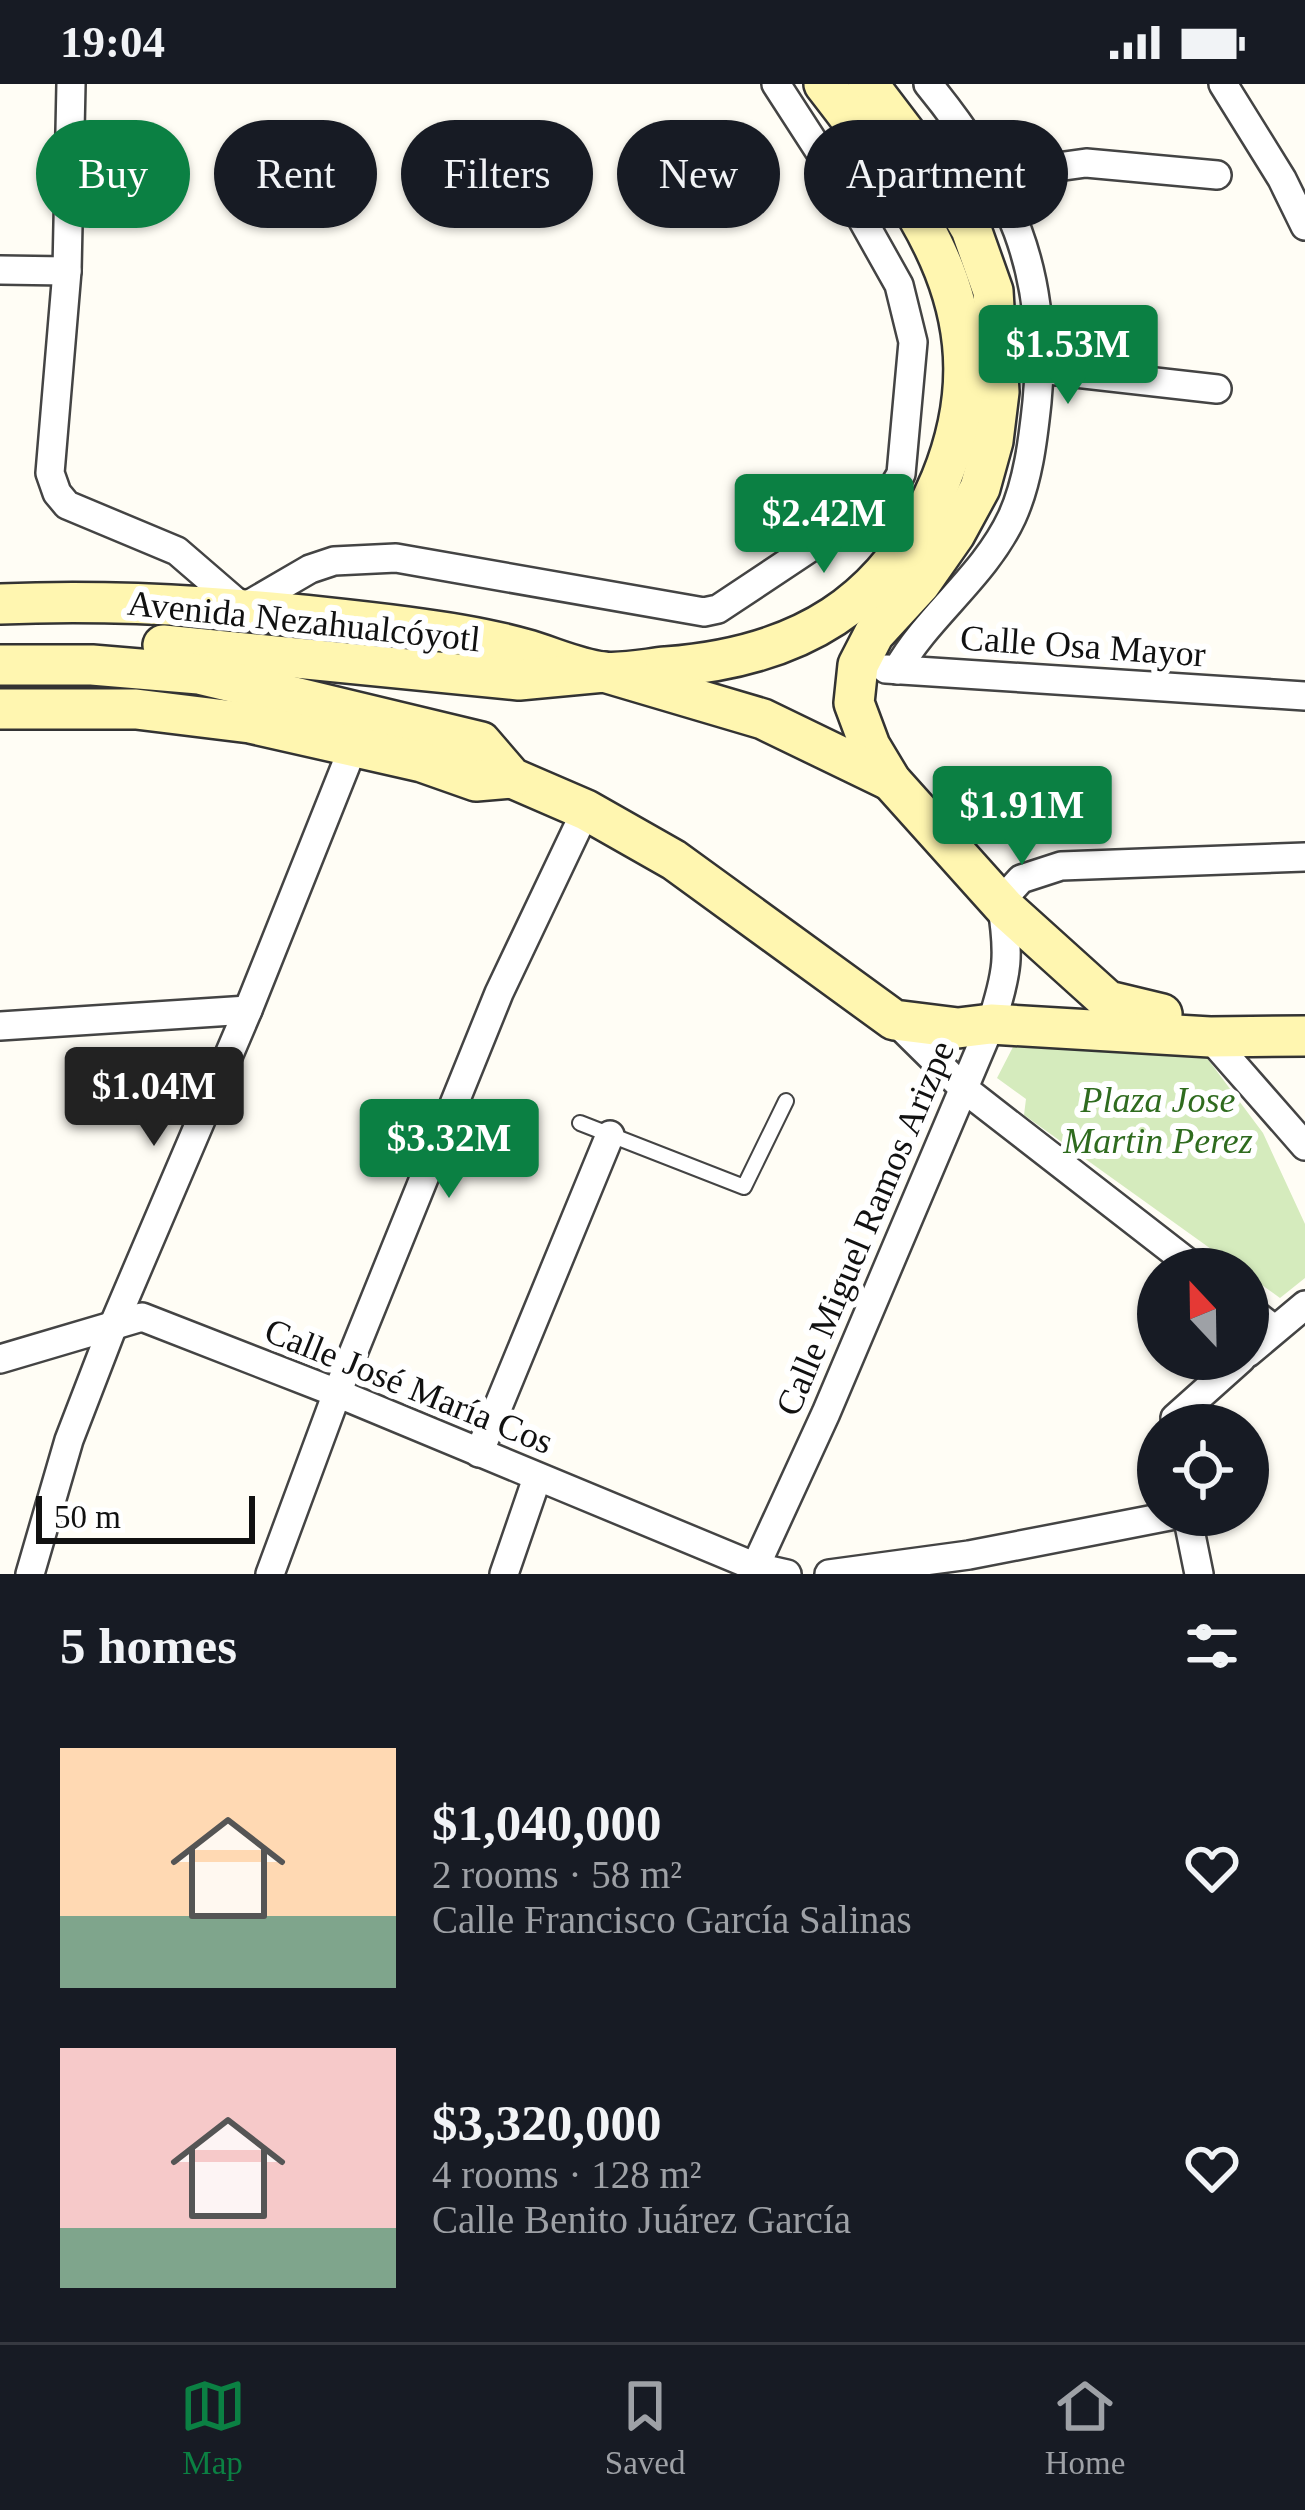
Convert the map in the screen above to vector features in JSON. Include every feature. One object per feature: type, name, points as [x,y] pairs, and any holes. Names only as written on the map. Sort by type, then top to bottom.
[{"type":"main road","points":[[824,84],[851,120]]},
{"type":"main road","points":[[868,84],[948,189],[971,229],[993,290],[999,392],[993,441],[980,488],[920,584],[874,634],[877,668],[854,703],[871,746],[891,781],[1001,902],[1108,1000],[1202,1028],[1305,1019]]},
{"type":"main road","points":[[604,672],[713,664],[761,653],[810,633],[851,604],[888,567],[915,528],[946,465],[959,419],[962,352],[948,277],[927,228]]},
{"type":"main road","name":"Avenida Nezahualcóyotl","points":[[0,604],[102,600],[243,608],[443,631],[520,647],[763,719],[891,781]]},
{"type":"main road","name":"Avenida Nezahualcóyotl","points":[[0,640],[187,646],[519,680],[604,672]]},
{"type":"main road","name":"Avenida Nezahualcóyotl","points":[[0,664],[92,665],[199,674],[481,742],[512,778],[586,810],[674,860],[894,1020]]},
{"type":"main road","name":"Avenida Nezahualcóyotl","points":[[0,709],[136,710],[250,723],[354,745],[476,781],[512,778]]},
{"type":"main road","points":[[894,1020],[958,1028],[991,1024],[1202,1028],[1305,1036]]},
{"type":"street","points":[[71,84],[68,271],[50,473],[57,494],[67,505],[177,551],[243,608],[322,565],[396,558],[704,612],[718,609],[887,496],[901,474],[913,342],[899,286],[867,228]]},
{"type":"street","points":[[776,84],[804,127]]},
{"type":"street","points":[[1223,84],[1294,171],[1305,226]]},
{"type":"street","points":[[939,86],[957,120]]},
{"type":"street","points":[[1068,166],[1086,163],[1217,176]]},
{"type":"street","points":[[877,668],[905,655],[964,590],[1011,519],[1025,478],[1040,369],[1037,294],[1016,228]]},
{"type":"street","points":[[0,270],[68,271]]},
{"type":"street","points":[[1040,369],[1216,388]]},
{"type":"street","name":"Calle Osa Mayor","points":[[877,668],[1305,696]]},
{"type":"street","points":[[31,1574],[69,1440],[112,1326],[248,1010],[354,745]]},
{"type":"street","points":[[270,1574],[337,1393],[499,993],[586,810]]},
{"type":"street","points":[[1001,902],[1021,879],[1061,866],[1305,857]]},
{"type":"street","name":"Calle Miguel Ramos Arizpe","points":[[754,1570],[991,1024],[1007,975],[1001,902]]},
{"type":"street","points":[[0,1026],[248,1010]]},
{"type":"street","points":[[894,1020],[963,1088],[1169,1248]]},
{"type":"street","points":[[1202,1028],[1305,1146]]},
{"type":"street","points":[[479,1453],[610,1135]]},
{"type":"street","points":[[1269,1334],[1305,1305]]},
{"type":"street","name":"Calle José María Cos","points":[[0,1359],[142,1318],[337,1393],[754,1570],[787,1574]]},
{"type":"street","points":[[1269,1326],[1274,1330]]},
{"type":"street","points":[[1191,1404],[1218,1380]]},
{"type":"street","points":[[504,1574],[538,1478]]},
{"type":"street","points":[[829,1574],[970,1564],[1137,1524]]},
{"type":"street","points":[[1191,1536],[1199,1574]]},
{"type":"lane","points":[[580,1123],[744,1187],[786,1101]]},
{"type":"green space","name":"Plaza Jose Martin Perez","points":[[1014,1045],[1198,1046],[1263,1133],[1305,1224],[1305,1278],[1280,1298],[1269,1290],[1269,1248],[1210,1248],[1024,1115],[1026,1099],[997,1078]]}]
